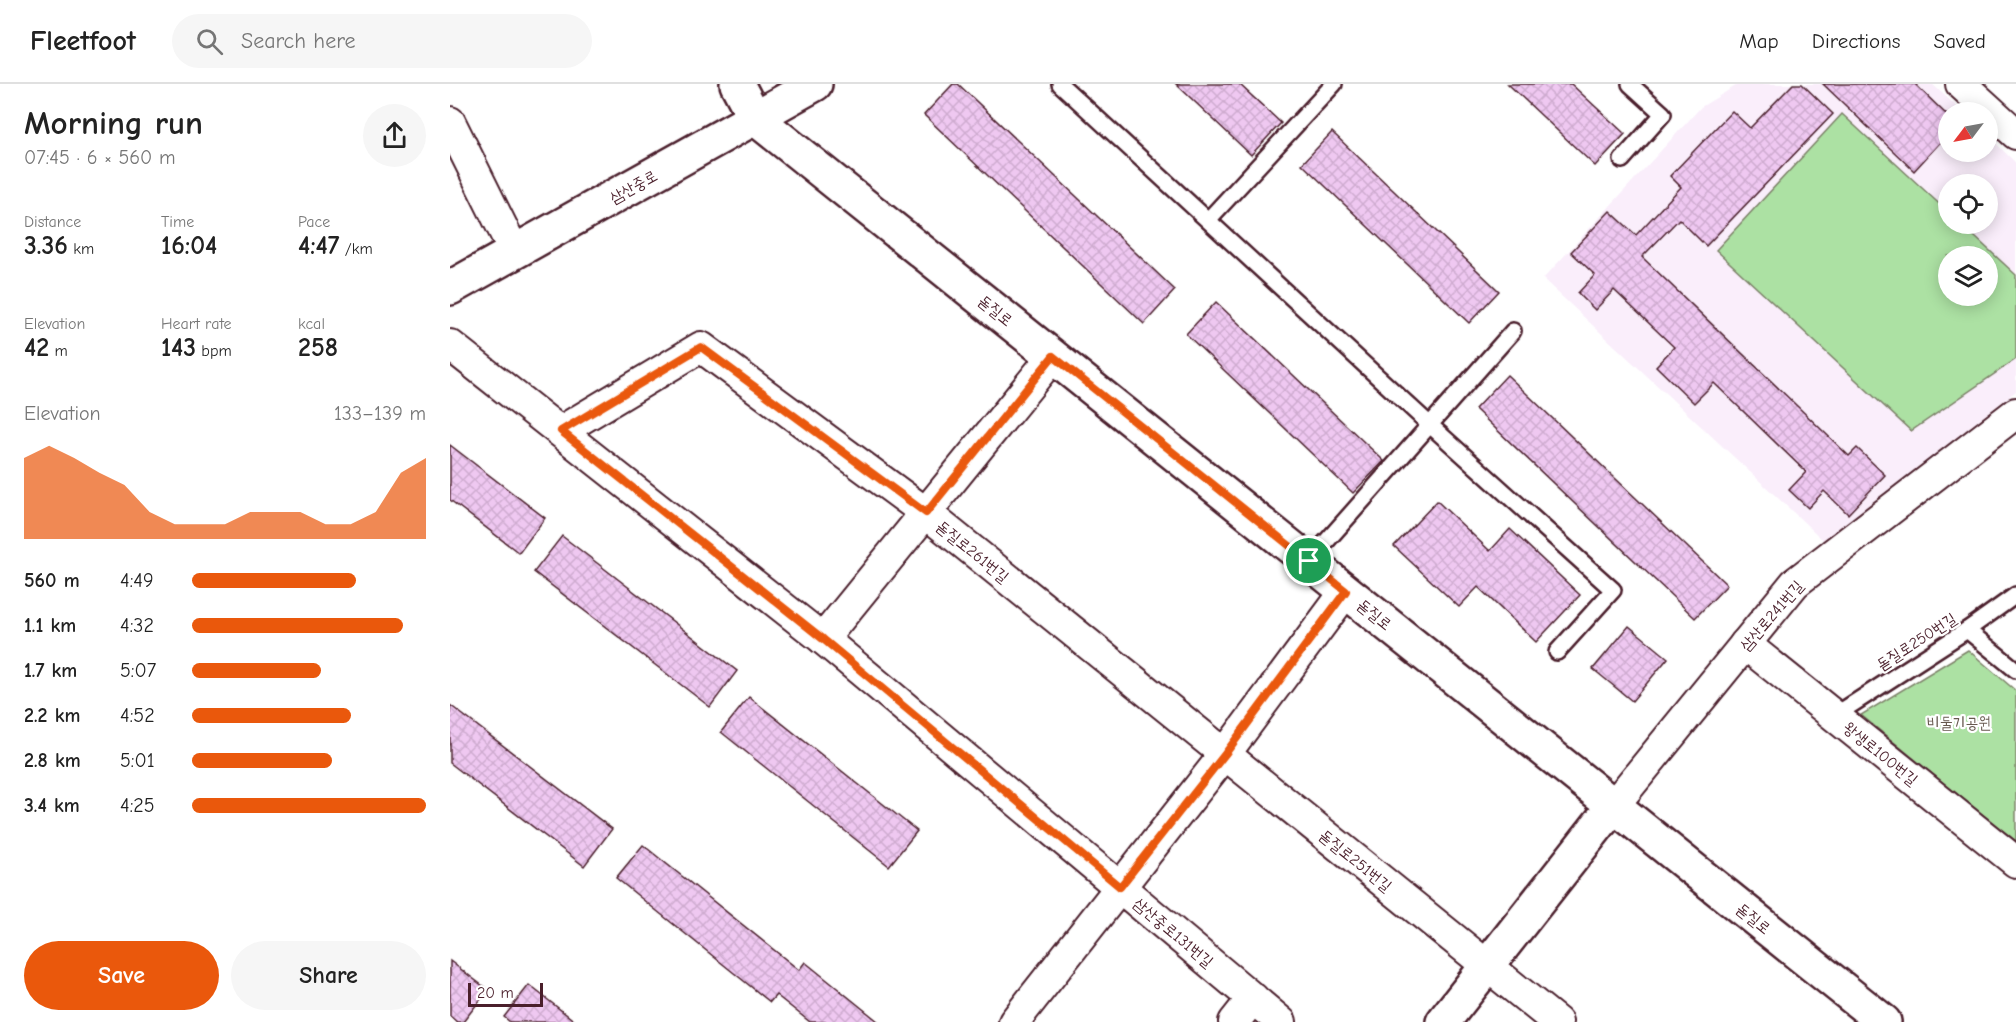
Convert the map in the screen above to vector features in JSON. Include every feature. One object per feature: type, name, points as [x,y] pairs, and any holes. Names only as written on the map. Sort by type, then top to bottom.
[{"type":"main road","name":"돋질로","points":[[737,84],[755,118],[1884,1022]]},
{"type":"main road","name":"삼산중로","points":[[450,288],[815,84]]},
{"type":"main road","points":[[1443,1022],[1614,805]]},
{"type":"street","points":[[1961,84],[2016,134]]},
{"type":"street","points":[[450,122],[514,251]]},
{"type":"street","name":"삼산중로131번길","points":[[450,345],[823,639],[1281,1022]]},
{"type":"street","name":"돋질로261번길","points":[[561,431],[701,347],[926,513],[1225,754]]},
{"type":"street","points":[[823,639],[1053,356]]},
{"type":"street","name":"삼산로241번길","points":[[1614,805],[1795,583],[2016,414]]},
{"type":"street","points":[[1014,1022],[1225,754],[1346,591]]},
{"type":"street","name":"왕생로100번길","points":[[1745,644],[2016,862]]},
{"type":"street","name":"돋질로251번길","points":[[1225,754],[1557,1022]]},
{"type":"street","points":[[1234,1022],[1253,998]]},
{"type":"lane","points":[[1060,84],[1430,425],[1613,590],[1557,652]]},
{"type":"lane","points":[[1208,220],[1335,84]]},
{"type":"lane","points":[[1622,160],[1663,114],[1630,84]]},
{"type":"lane","points":[[1309,561],[1513,331]]},
{"type":"lane","name":"돋질로250번길","points":[[1834,716],[1967,630],[2016,595]]},
{"type":"lane","points":[[1967,630],[2016,670]]},
{"type":"shaded area","points":[[1739,84],[1932,84],[1952,102],[1938,102],[1938,162],[1998,162],[1998,146],[2016,163],[2016,391],[1823,540],[1543,279],[1701,107]]},
{"type":"green space","points":[[1842,114],[1938,203],[1938,234],[1972,234],[1985,246],[1938,246],[1938,306],[1998,306],[1998,258],[2016,275],[2016,359],[1911,431],[1716,250]]},
{"type":"green space","name":"비둘기공원","points":[[1968,650],[2016,691],[2016,843],[1861,715]]},
{"type":"building","points":[[953,84],[958,84],[1175,290],[1144,324],[924,115]]},
{"type":"building","points":[[1176,84],[1239,84],[1281,123],[1251,155]]},
{"type":"building","points":[[1508,84],[1571,84],[1625,134],[1595,166]]},
{"type":"building","points":[[1793,84],[1802,84],[1833,114],[1706,246],[1679,219],[1642,257],[1849,456],[1857,448],[1885,475],[1848,514],[1824,491],[1808,508],[1789,490],[1806,472],[1714,383],[1694,403],[1656,366],[1674,347],[1614,290],[1595,310],[1578,293],[1595,275],[1571,252],[1610,211],[1636,235],[1681,187],[1670,176],[1732,111],[1750,128]]},
{"type":"building","points":[[1823,84],[1915,84],[1938,106],[1938,145],[1914,171]]},
{"type":"building","points":[[1332,132],[1499,291],[1469,323],[1302,164]]},
{"type":"building","points":[[1216,302],[1384,461],[1353,493],[1186,334]]},
{"type":"building","points":[[1507,375],[1727,585],[1695,618],[1475,409]]},
{"type":"building","points":[[450,445],[545,518],[519,553],[450,500]]},
{"type":"building","points":[[1437,501],[1490,551],[1510,529],[1580,595],[1536,642],[1478,587],[1459,607],[1394,546]]},
{"type":"building","points":[[562,536],[737,671],[710,707],[534,572]]},
{"type":"building","points":[[1629,626],[1668,658],[1632,701],[1593,669]]},
{"type":"building","points":[[749,697],[917,831],[889,866],[721,732]]},
{"type":"building","points":[[450,705],[612,829],[584,866],[450,763]]},
{"type":"building","points":[[643,845],[799,970],[805,962],[879,1022],[810,1022],[776,995],[770,1002],[616,878]]},
{"type":"building","points":[[450,961],[488,990],[463,1022],[457,1022],[450,1016]]},
{"type":"building","points":[[529,985],[576,1022],[510,1022],[504,1017]]},
{"type":"route","points":[[701,347],[926,513],[1053,356],[1309,561],[1346,591],[1225,754],[1120,887],[823,639],[561,431],[701,347]]}]
